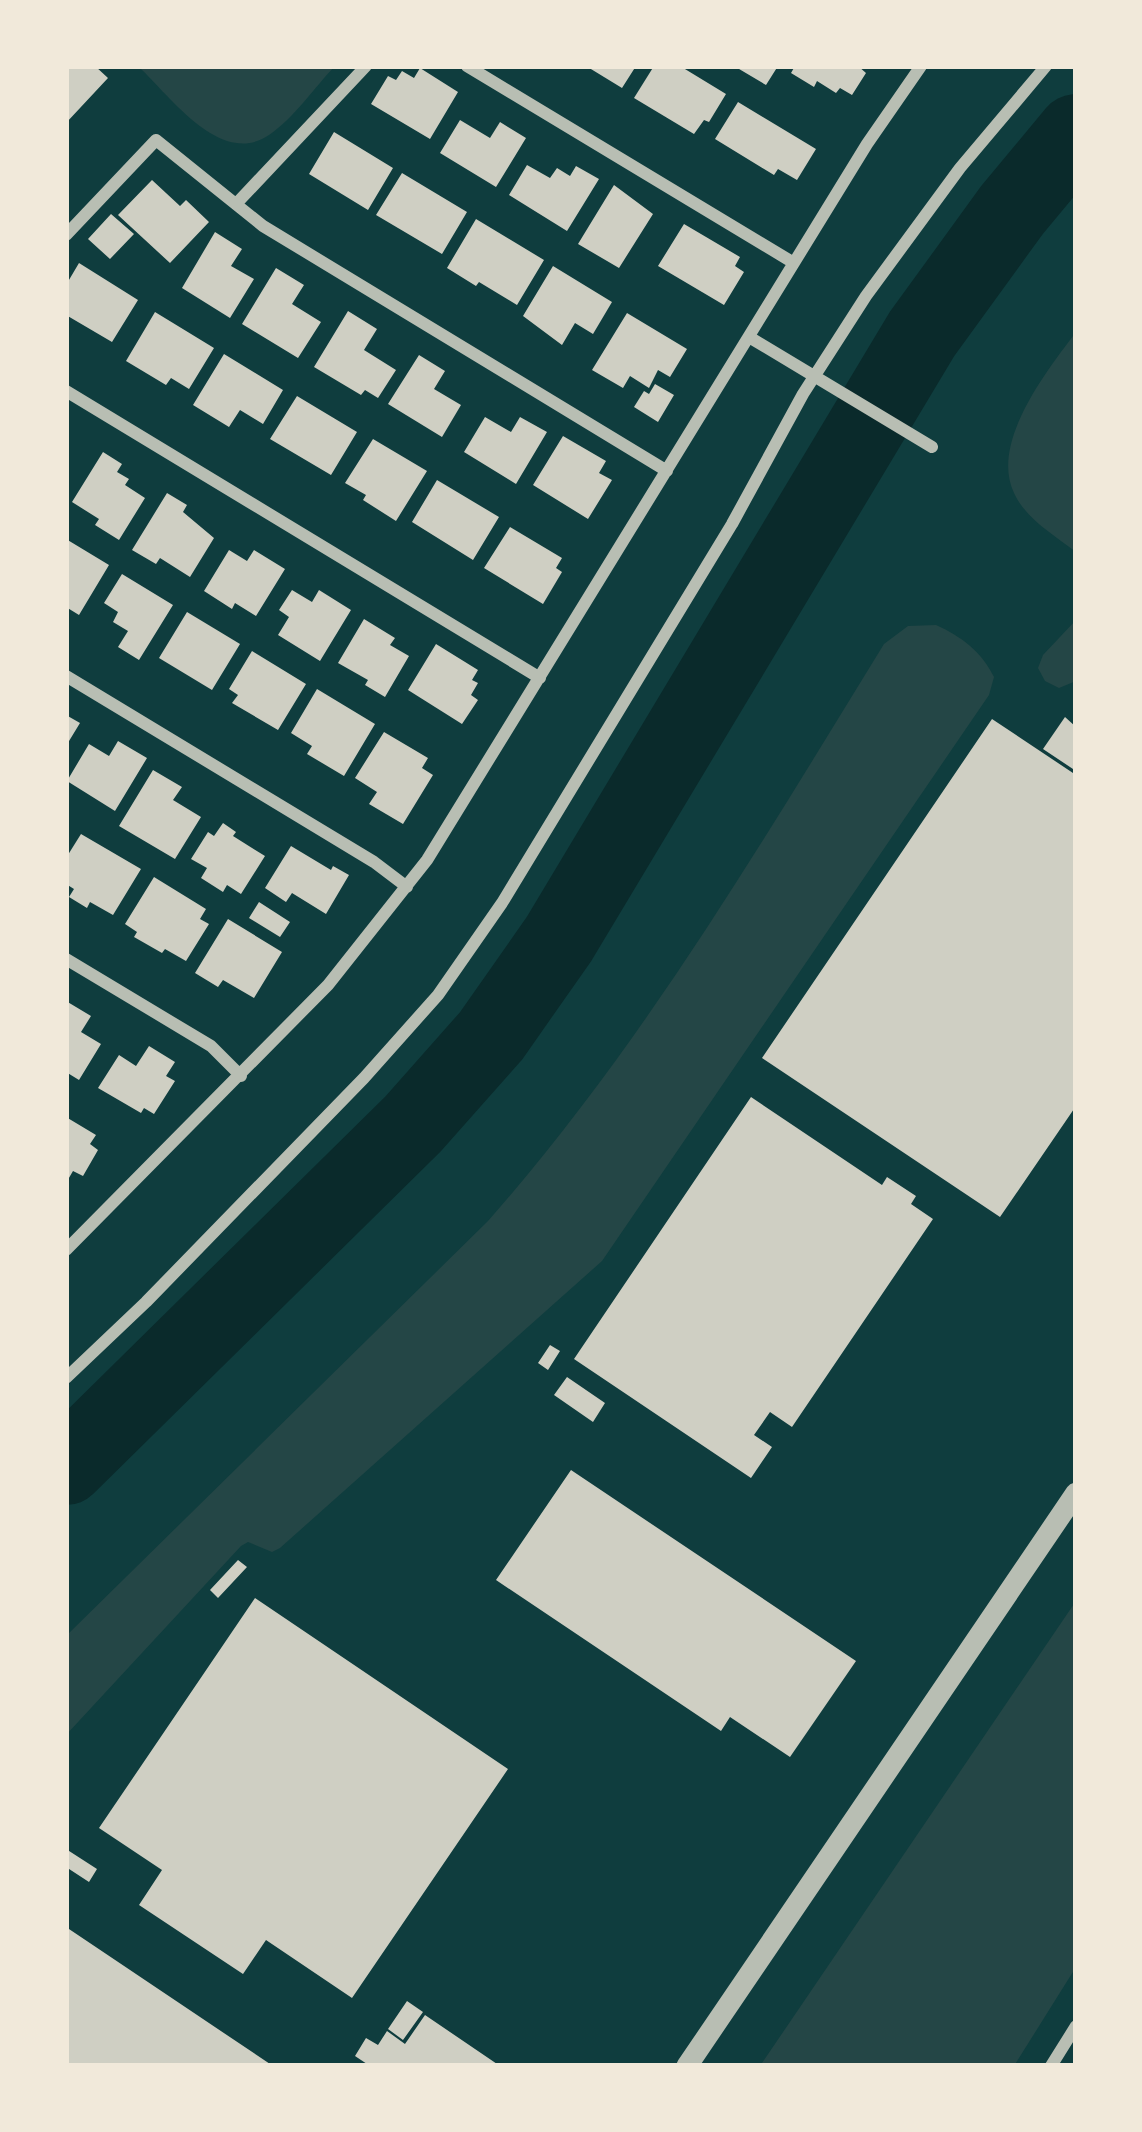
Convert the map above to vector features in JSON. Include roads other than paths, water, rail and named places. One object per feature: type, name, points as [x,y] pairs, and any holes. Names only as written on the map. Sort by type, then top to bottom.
[{"type":"street","points":[[236,204],[366,66]]},
{"type":"street","points":[[467,66],[794,263]]},
{"type":"street","points":[[66,1250],[328,986],[407,887],[867,144],[921,66]]},
{"type":"street","points":[[66,1378],[364,1078],[449,980],[514,883],[912,232],[1046,66]]},
{"type":"street","points":[[66,235],[156,140],[263,226],[667,470]]},
{"type":"street","points":[[748,337],[928,445]]},
{"type":"street","points":[[66,391],[540,678]]},
{"type":"street","points":[[66,676],[374,862],[407,887]]},
{"type":"street","points":[[66,958],[212,1046],[241,1076]]},
{"type":"street","points":[[687,2066],[1076,1493]]},
{"type":"street","points":[[1051,2066],[1076,2026]]},
{"type":"waterway","points":[[66,1466],[413,1124],[491,1036],[559,939],[922,334],[1012,210],[1076,133]]}]
